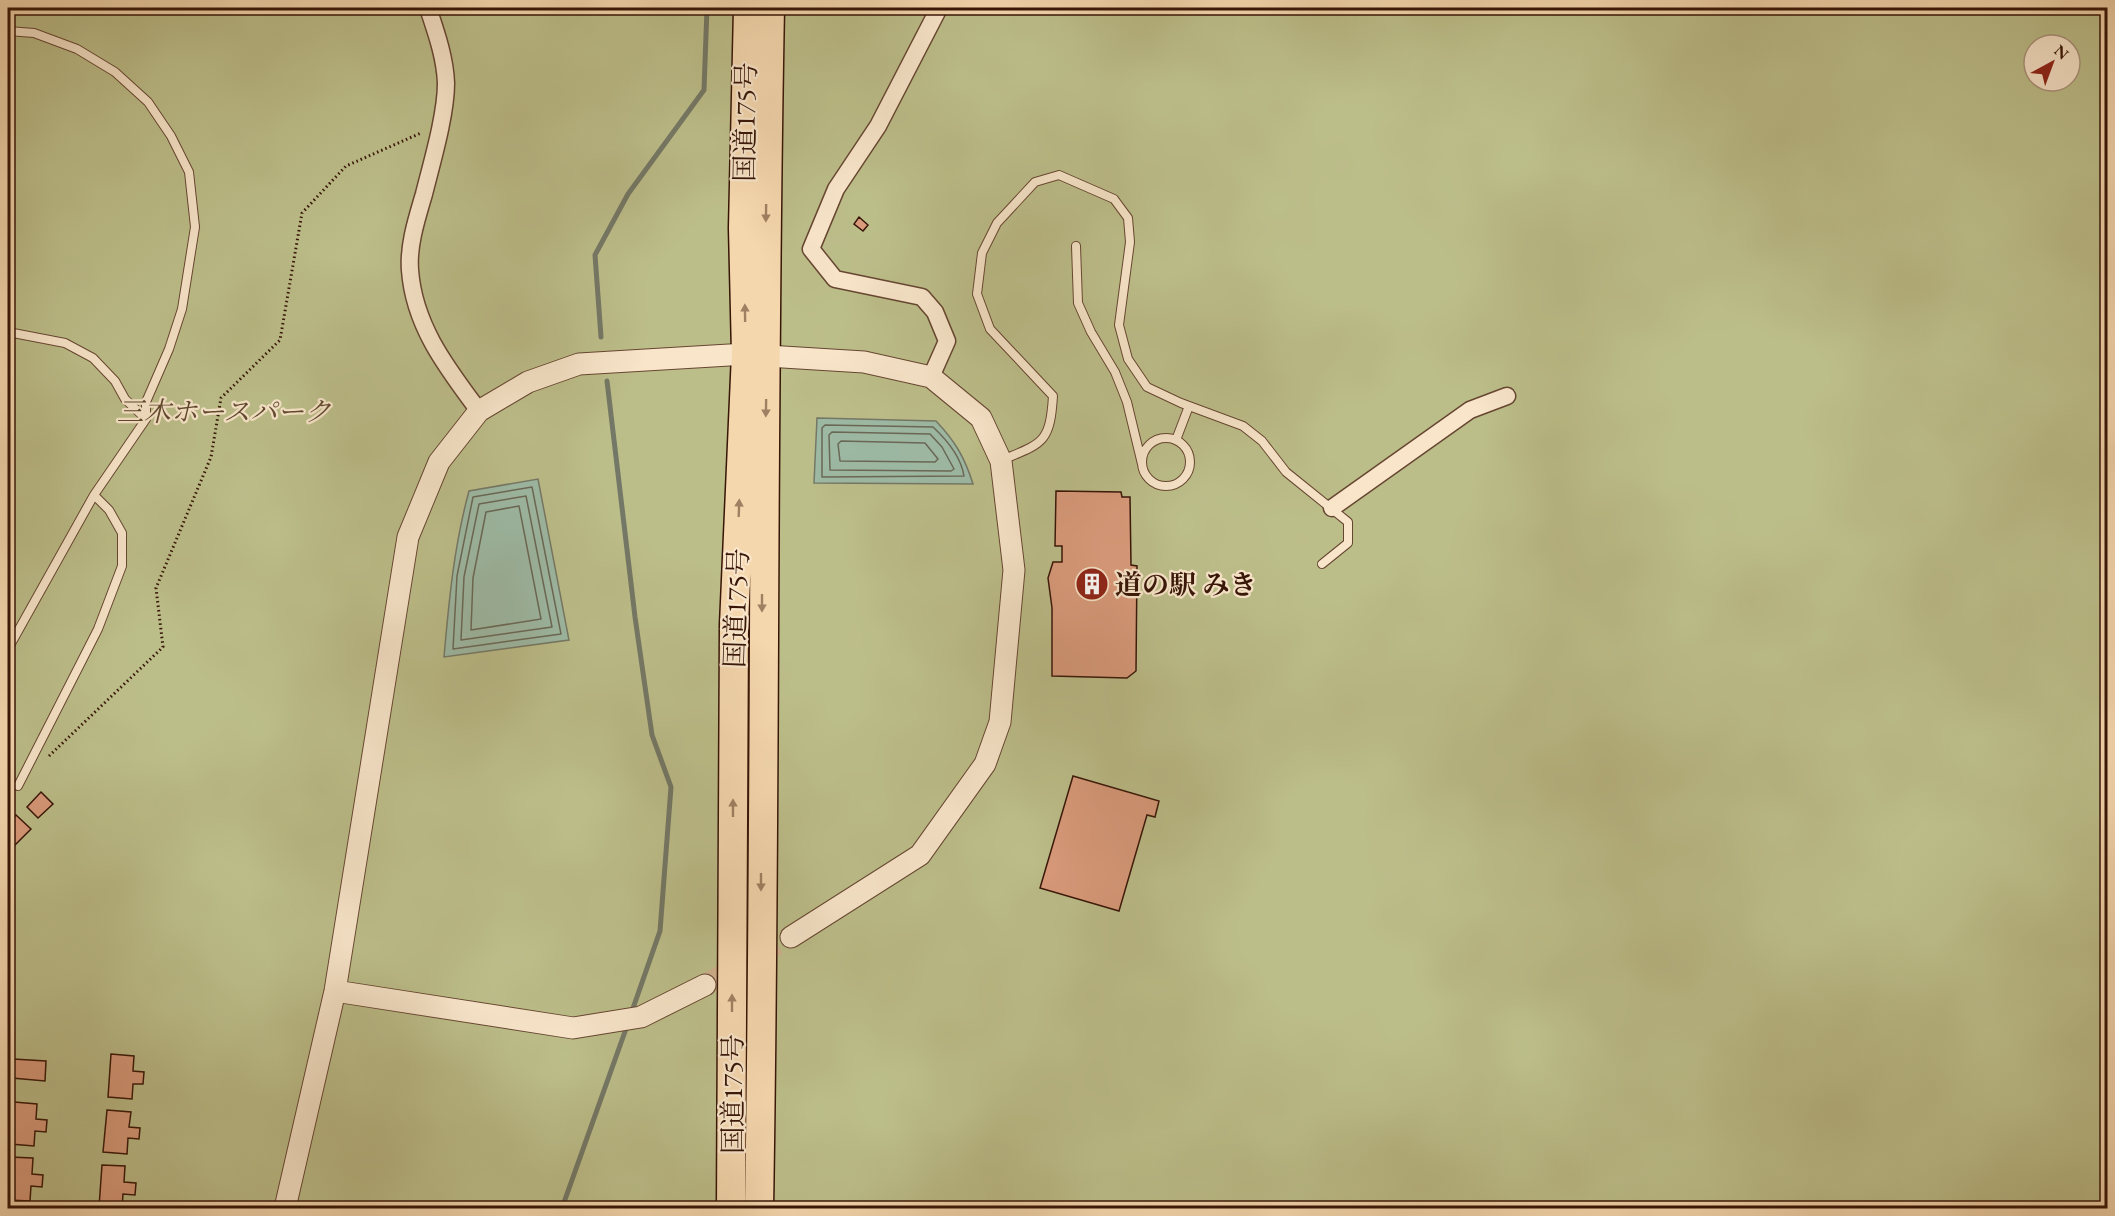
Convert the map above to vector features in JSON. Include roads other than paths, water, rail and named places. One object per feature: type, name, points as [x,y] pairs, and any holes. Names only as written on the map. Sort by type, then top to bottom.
[{"type":"highway","name":"国道175号","points":[[748,8],[743,228],[757,355],[763,555],[759,1209]]},
{"type":"highway","name":"国道175号","points":[[731,1209],[734,625],[757,355],[765,227],[770,8]]},
{"type":"street","points":[[428,8],[441,47],[446,83],[438,131],[413,234],[410,269],[417,309],[438,356],[479,411]]},
{"type":"street","points":[[931,376],[947,341],[935,312],[922,297],[835,279],[811,249],[836,189],[878,126],[939,8]]},
{"type":"street","points":[[285,1209],[335,991],[408,537],[439,462],[479,411],[528,382],[579,364],[757,355],[864,362],[931,376],[981,418],[1001,461],[1014,570],[1000,722],[985,765],[920,855],[791,937]]},
{"type":"street","points":[[1332,508],[1470,410],[1507,396]]},
{"type":"street","points":[[335,991],[573,1028],[641,1017],[705,985]]},
{"type":"lane","points":[[8,31],[34,33],[78,49],[115,72],[148,102],[171,136],[189,172],[195,228],[182,309],[169,349],[146,402],[146,419],[94,495],[8,649]]},
{"type":"lane","points":[[1001,461],[1035,446],[1051,427],[1053,396],[990,329],[977,294],[982,253],[997,223],[1035,182],[1059,175],[1114,199],[1128,218],[1130,242],[1119,325],[1128,359],[1147,387],[1243,426],[1262,441],[1286,472],[1348,522],[1348,543],[1322,564]]},
{"type":"lane","points":[[1076,246],[1078,303],[1115,372],[1127,402],[1142,464],[1149,478],[1164,486],[1178,482],[1184,478],[1190,465],[1186,450],[1176,440],[1168,438],[1152,442],[1146,448],[1142,464]]},
{"type":"lane","points":[[8,332],[66,343],[93,358],[115,381],[125,399],[146,419]]},
{"type":"lane","points":[[1176,440],[1189,406]]},
{"type":"lane","points":[[18,786],[98,628],[122,566],[122,533],[109,510],[94,495]]},
{"type":"water","points":[[817,418],[936,421],[959,450],[973,484],[814,483]]},
{"type":"water","points":[[538,479],[569,640],[444,657],[456,553],[469,491]]},
{"type":"waterway","points":[[601,337],[595,255],[628,194],[704,90],[707,8]]},
{"type":"waterway","points":[[607,381],[635,617],[652,735],[671,787],[660,931],[631,1014]]},
{"type":"waterway","points":[[562,1208],[627,1026]]},
{"type":"tunnel","points":[[705,985],[791,937]]},
{"type":"place","name":"道の駅 みき","points":[[1092,584]]},
{"type":"park label","name":"三木ホースパーク","points":[[224,411]]}]
